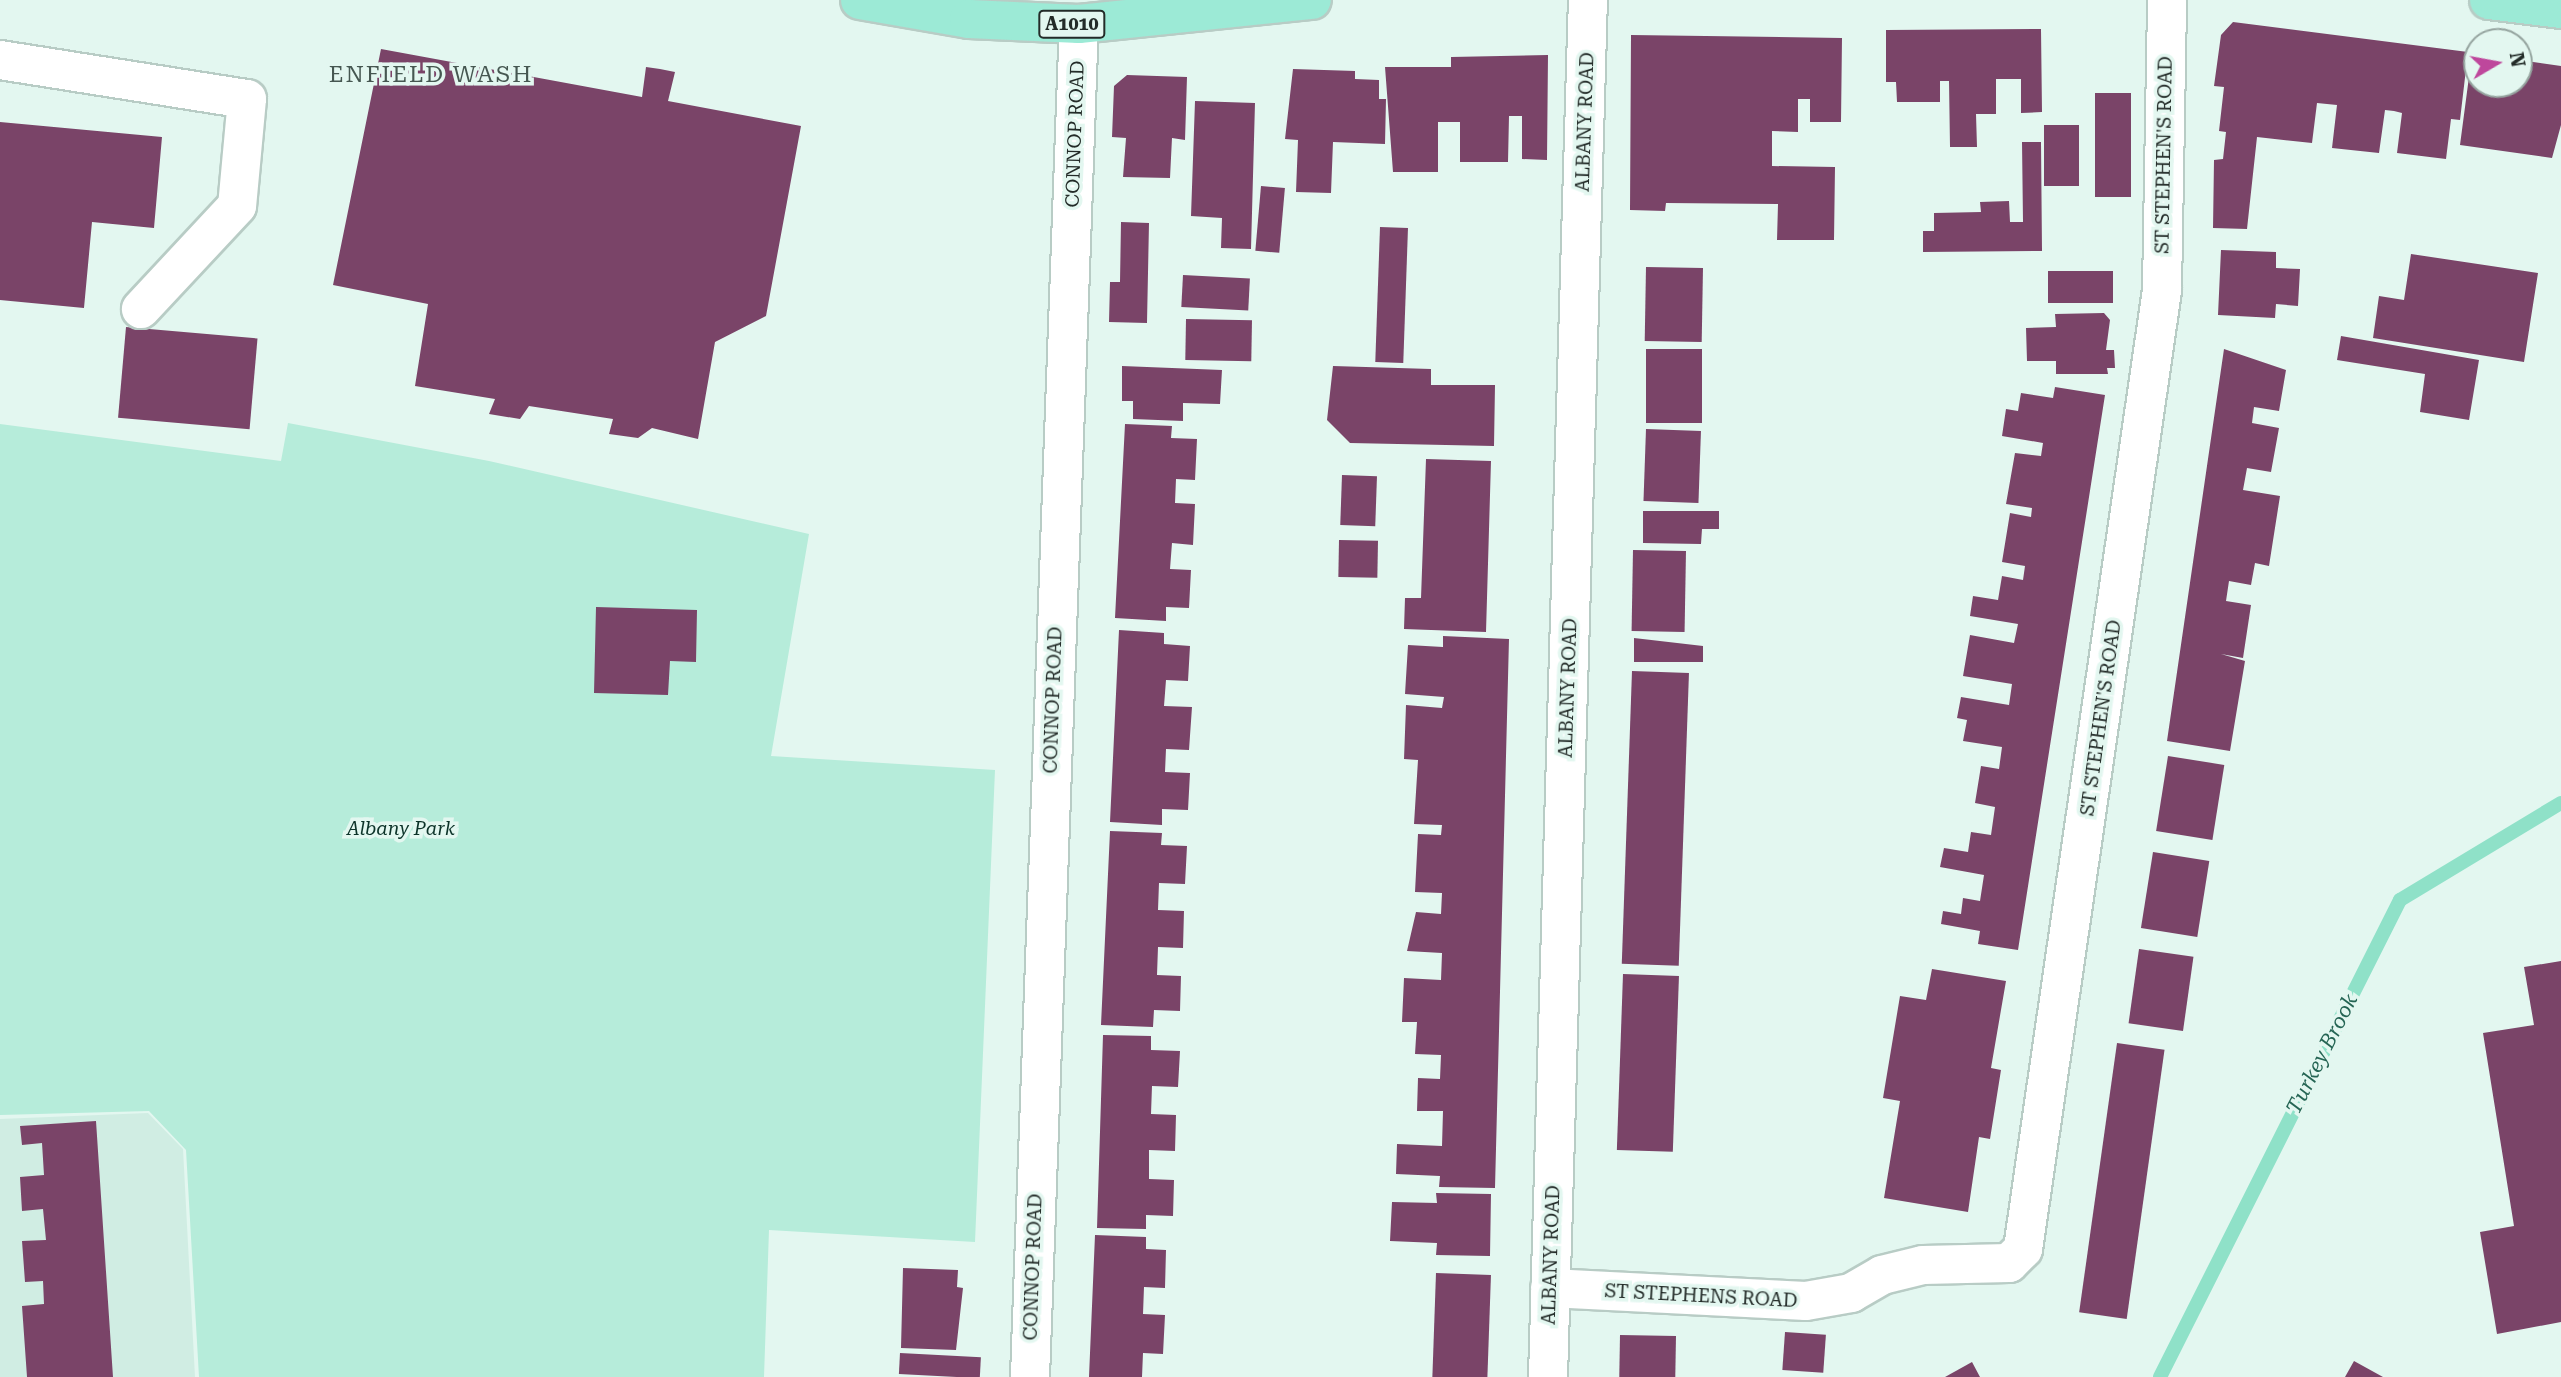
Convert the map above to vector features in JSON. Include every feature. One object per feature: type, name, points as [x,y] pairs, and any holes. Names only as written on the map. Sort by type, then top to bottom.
[{"type":"main road","name":"A1010","points":[[860,0],[1079,24],[1312,0]]},
{"type":"main road","points":[[2489,0],[2561,9]]},
{"type":"street","name":"ALBANY ROAD","points":[[1548,1377],[1588,0]]},
{"type":"street","name":"ST STEPHEN'S ROAD","points":[[1851,1293],[1882,1275],[1923,1265],[2009,1263],[2024,1249],[2162,290],[2167,0]]},
{"type":"street","name":"CONNOP ROAD","points":[[1030,1377],[1079,24]]},
{"type":"street","points":[[0,60],[247,99],[237,206],[141,309]]},
{"type":"street","name":"ST STEPHENS ROAD","points":[[1550,1288],[1806,1301],[1851,1293]]},
{"type":"shaded area","points":[[148,1113],[183,1149],[195,1377],[0,1377],[0,1119]]},
{"type":"green space","name":"Albany Park","points":[[288,423],[489,461],[809,534],[771,756],[995,770],[975,1242],[769,1230],[764,1377],[199,1377],[186,1150],[149,1111],[0,1115],[0,424],[281,461]]},
{"type":"building","points":[[2233,22],[2463,51],[2460,120],[2451,119],[2446,159],[2397,153],[2402,113],[2385,110],[2379,153],[2332,148],[2337,105],[2317,103],[2312,143],[2257,137],[2247,229],[2213,228],[2214,160],[2223,159],[2226,132],[2219,131],[2224,87],[2214,86],[2221,35]]},
{"type":"building","points":[[2041,29],[2042,112],[2021,113],[2021,79],[1996,79],[1996,114],[1976,114],[1977,147],[1950,147],[1949,81],[1940,81],[1940,102],[1897,102],[1896,82],[1886,82],[1886,30]]},
{"type":"building","points":[[1631,35],[1842,38],[1841,122],[1810,122],[1810,99],[1798,99],[1798,132],[1772,131],[1772,166],[1835,167],[1834,240],[1777,240],[1778,204],[1666,203],[1665,211],[1630,210]]},
{"type":"building","points":[[381,49],[642,97],[646,67],[660,69],[675,72],[668,101],[801,126],[766,316],[715,342],[698,439],[652,428],[638,438],[609,434],[613,419],[529,406],[520,419],[489,414],[495,399],[415,386],[428,304],[333,285]]},
{"type":"building","points":[[1548,55],[1547,160],[1522,159],[1522,116],[1509,116],[1508,162],[1460,162],[1460,122],[1438,122],[1438,172],[1393,172],[1385,67],[1451,67],[1451,57]]},
{"type":"building","points":[[2533,62],[2561,66],[2561,125],[2552,158],[2460,145],[2466,98],[2533,98]]},
{"type":"building","points":[[1293,69],[1355,71],[1355,79],[1379,80],[1379,99],[1386,99],[1385,144],[1333,142],[1331,193],[1296,192],[1298,140],[1285,139]]},
{"type":"building","points":[[1127,75],[1187,77],[1185,140],[1172,138],[1170,178],[1123,177],[1126,138],[1112,137],[1114,86]]},
{"type":"building","points":[[2095,93],[2131,93],[2131,197],[2095,197]]},
{"type":"building","points":[[1195,101],[1255,103],[1251,249],[1221,248],[1222,218],[1191,216]]},
{"type":"building","points":[[0,122],[162,137],[154,228],[92,222],[84,308],[0,300]]},
{"type":"building","points":[[2044,125],[2079,125],[2079,186],[2044,186]]},
{"type":"building","points":[[2022,142],[2041,142],[2042,251],[1923,252],[1923,231],[1934,231],[1934,213],[1981,212],[1980,202],[2009,201],[2010,222],[2023,222]]},
{"type":"building","points":[[1261,186],[1285,188],[1279,253],[1255,251]]},
{"type":"building","points":[[1121,222],[1149,223],[1147,323],[1109,322],[1110,282],[1120,282]]},
{"type":"building","points":[[1380,227],[1408,228],[1403,363],[1375,362]]},
{"type":"building","points":[[2221,250],[2276,252],[2276,268],[2300,269],[2298,306],[2276,304],[2275,318],[2218,315]]},
{"type":"building","points":[[2411,254],[2538,273],[2524,362],[2373,338],[2379,296],[2404,300]]},
{"type":"building","points":[[1646,267],[1703,268],[1702,342],[1645,341]]},
{"type":"building","points":[[2048,271],[2113,271],[2113,303],[2048,303]]},
{"type":"building","points":[[1183,275],[1250,279],[1248,310],[1181,307]]},
{"type":"building","points":[[2104,313],[2110,320],[2106,350],[2114,350],[2115,368],[2107,368],[2108,374],[2056,374],[2056,361],[2027,361],[2026,328],[2056,327],[2055,314]]},
{"type":"building","points":[[1186,319],[1252,320],[1251,361],[1185,360]]},
{"type":"building","points":[[126,327],[257,339],[250,429],[118,418]]},
{"type":"building","points":[[2341,336],[2479,360],[2469,420],[2420,412],[2425,374],[2337,360]]},
{"type":"building","points":[[1646,349],[1702,349],[1702,423],[1646,423]]},
{"type":"building","points":[[2224,349],[2286,370],[2279,411],[2254,407],[2252,423],[2279,428],[2271,472],[2247,468],[2243,490],[2280,496],[2269,566],[2255,563],[2251,585],[2229,581],[2226,601],[2251,605],[2243,658],[2221,654],[2245,661],[2230,751],[2167,741]]},
{"type":"building","points":[[1122,366],[1222,370],[1220,404],[1183,403],[1183,421],[1133,419],[1133,401],[1122,401]]},
{"type":"building","points":[[1333,366],[1431,369],[1431,385],[1495,385],[1494,446],[1350,443],[1327,420]]},
{"type":"building","points":[[2055,387],[2105,395],[2018,950],[1978,944],[1980,931],[1941,924],[1943,911],[1961,914],[1963,898],[1980,901],[1984,875],[1940,867],[1944,848],[1968,852],[1971,832],[1991,835],[1995,807],[1975,803],[1981,766],[1999,769],[2002,747],[1963,741],[1967,720],[1957,718],[1961,697],[2009,705],[2012,684],[1963,676],[1970,635],[2014,643],[2018,624],[1970,616],[1973,596],[1998,600],[2002,576],[2023,580],[2025,566],[2002,562],[2010,513],[2031,517],[2032,508],[2006,504],[2015,453],[2041,456],[2043,443],[2002,436],[2006,409],[2018,411],[2021,393],[2053,398]]},
{"type":"building","points":[[1125,424],[1172,426],[1171,438],[1197,439],[1195,480],[1176,479],[1175,503],[1195,504],[1193,545],[1172,543],[1170,569],[1191,570],[1189,608],[1166,607],[1166,621],[1115,618]]},
{"type":"building","points":[[1646,429],[1701,431],[1698,503],[1643,501]]},
{"type":"building","points":[[1426,459],[1491,461],[1486,632],[1404,629],[1405,598],[1421,598]]},
{"type":"building","points":[[1342,475],[1377,476],[1375,526],[1340,525]]},
{"type":"building","points":[[1643,511],[1719,511],[1719,529],[1702,529],[1701,544],[1643,543]]},
{"type":"building","points":[[1339,540],[1378,541],[1377,578],[1338,577]]},
{"type":"building","points":[[1633,550],[1686,551],[1685,632],[1632,631]]},
{"type":"building","points":[[596,607],[697,610],[696,662],[670,661],[668,695],[594,693]]},
{"type":"building","points":[[1119,630],[1164,633],[1164,644],[1190,646],[1188,681],[1166,680],[1164,706],[1192,707],[1189,750],[1166,749],[1165,772],[1190,773],[1188,810],[1162,809],[1162,825],[1110,822]]},
{"type":"building","points":[[1443,636],[1509,639],[1495,1188],[1439,1187],[1440,1176],[1396,1174],[1397,1144],[1442,1146],[1443,1111],[1417,1111],[1418,1078],[1440,1079],[1441,1055],[1415,1054],[1417,1022],[1402,1022],[1404,978],[1441,980],[1442,953],[1407,951],[1416,912],[1441,914],[1442,893],[1415,892],[1418,834],[1441,835],[1442,825],[1414,824],[1418,760],[1404,759],[1406,705],[1442,708],[1444,697],[1405,694],[1408,645],[1443,647]]},
{"type":"building","points":[[1634,638],[1703,646],[1703,662],[1634,662]]},
{"type":"building","points":[[1632,671],[1689,673],[1679,966],[1622,964]]},
{"type":"building","points":[[2168,756],[2224,765],[2212,840],[2156,831]]},
{"type":"building","points":[[1110,831],[1162,833],[1161,845],[1187,846],[1185,884],[1159,883],[1158,910],[1184,911],[1183,948],[1158,947],[1157,975],[1181,976],[1180,1011],[1154,1010],[1153,1027],[1101,1025]]},
{"type":"building","points":[[2153,852],[2209,861],[2197,937],[2141,928]]},
{"type":"building","points":[[2139,949],[2193,957],[2183,1031],[2129,1023]]},
{"type":"building","points":[[2561,961],[2561,1322],[2497,1334],[2480,1232],[2514,1226],[2483,1033],[2534,1025],[2524,967]]},
{"type":"building","points":[[1932,969],[2006,981],[1991,1068],[2001,1070],[1990,1139],[1979,1137],[1968,1212],[1884,1198],[1900,1101],[1883,1098],[1900,996],[1926,1000]]},
{"type":"building","points":[[1623,974],[1679,976],[1673,1152],[1617,1150]]},
{"type":"building","points":[[1103,1035],[1151,1036],[1151,1050],[1180,1051],[1178,1087],[1152,1086],[1151,1114],[1176,1115],[1175,1151],[1149,1150],[1149,1179],[1174,1180],[1173,1216],[1146,1215],[1146,1229],[1097,1228]]},
{"type":"building","points":[[2117,1043],[2165,1050],[2127,1319],[2079,1312]]},
{"type":"building","points":[[96,1121],[113,1377],[27,1377],[22,1306],[44,1304],[43,1281],[25,1282],[22,1241],[46,1240],[43,1209],[22,1211],[20,1177],[44,1175],[42,1143],[22,1145],[20,1126]]},
{"type":"building","points":[[1436,1193],[1491,1194],[1490,1256],[1436,1255],[1437,1243],[1390,1241],[1392,1202],[1437,1203]]},
{"type":"building","points":[[1095,1235],[1146,1237],[1146,1249],[1166,1250],[1165,1288],[1144,1287],[1143,1314],[1165,1315],[1163,1354],[1143,1353],[1142,1377],[1089,1377]]},
{"type":"building","points":[[903,1268],[958,1270],[957,1287],[963,1288],[956,1350],[901,1348]]},
{"type":"building","points":[[1436,1273],[1491,1275],[1487,1377],[1432,1377]]},
{"type":"building","points":[[1785,1332],[1826,1335],[1823,1373],[1782,1370]]},
{"type":"building","points":[[1620,1335],[1676,1336],[1675,1377],[1619,1377]]},
{"type":"building","points":[[900,1353],[981,1357],[980,1377],[899,1374]]},
{"type":"building","points":[[2354,1361],[2383,1377],[2345,1377]]},
{"type":"building","points":[[1972,1362],[1980,1377],[1945,1377]]},
{"type":"waterway","name":"Turkey Brook","points":[[2160,1377],[2400,900],[2561,803]]},
{"type":"district","name":"ENFIELD WASH","points":[[431,75]]}]
